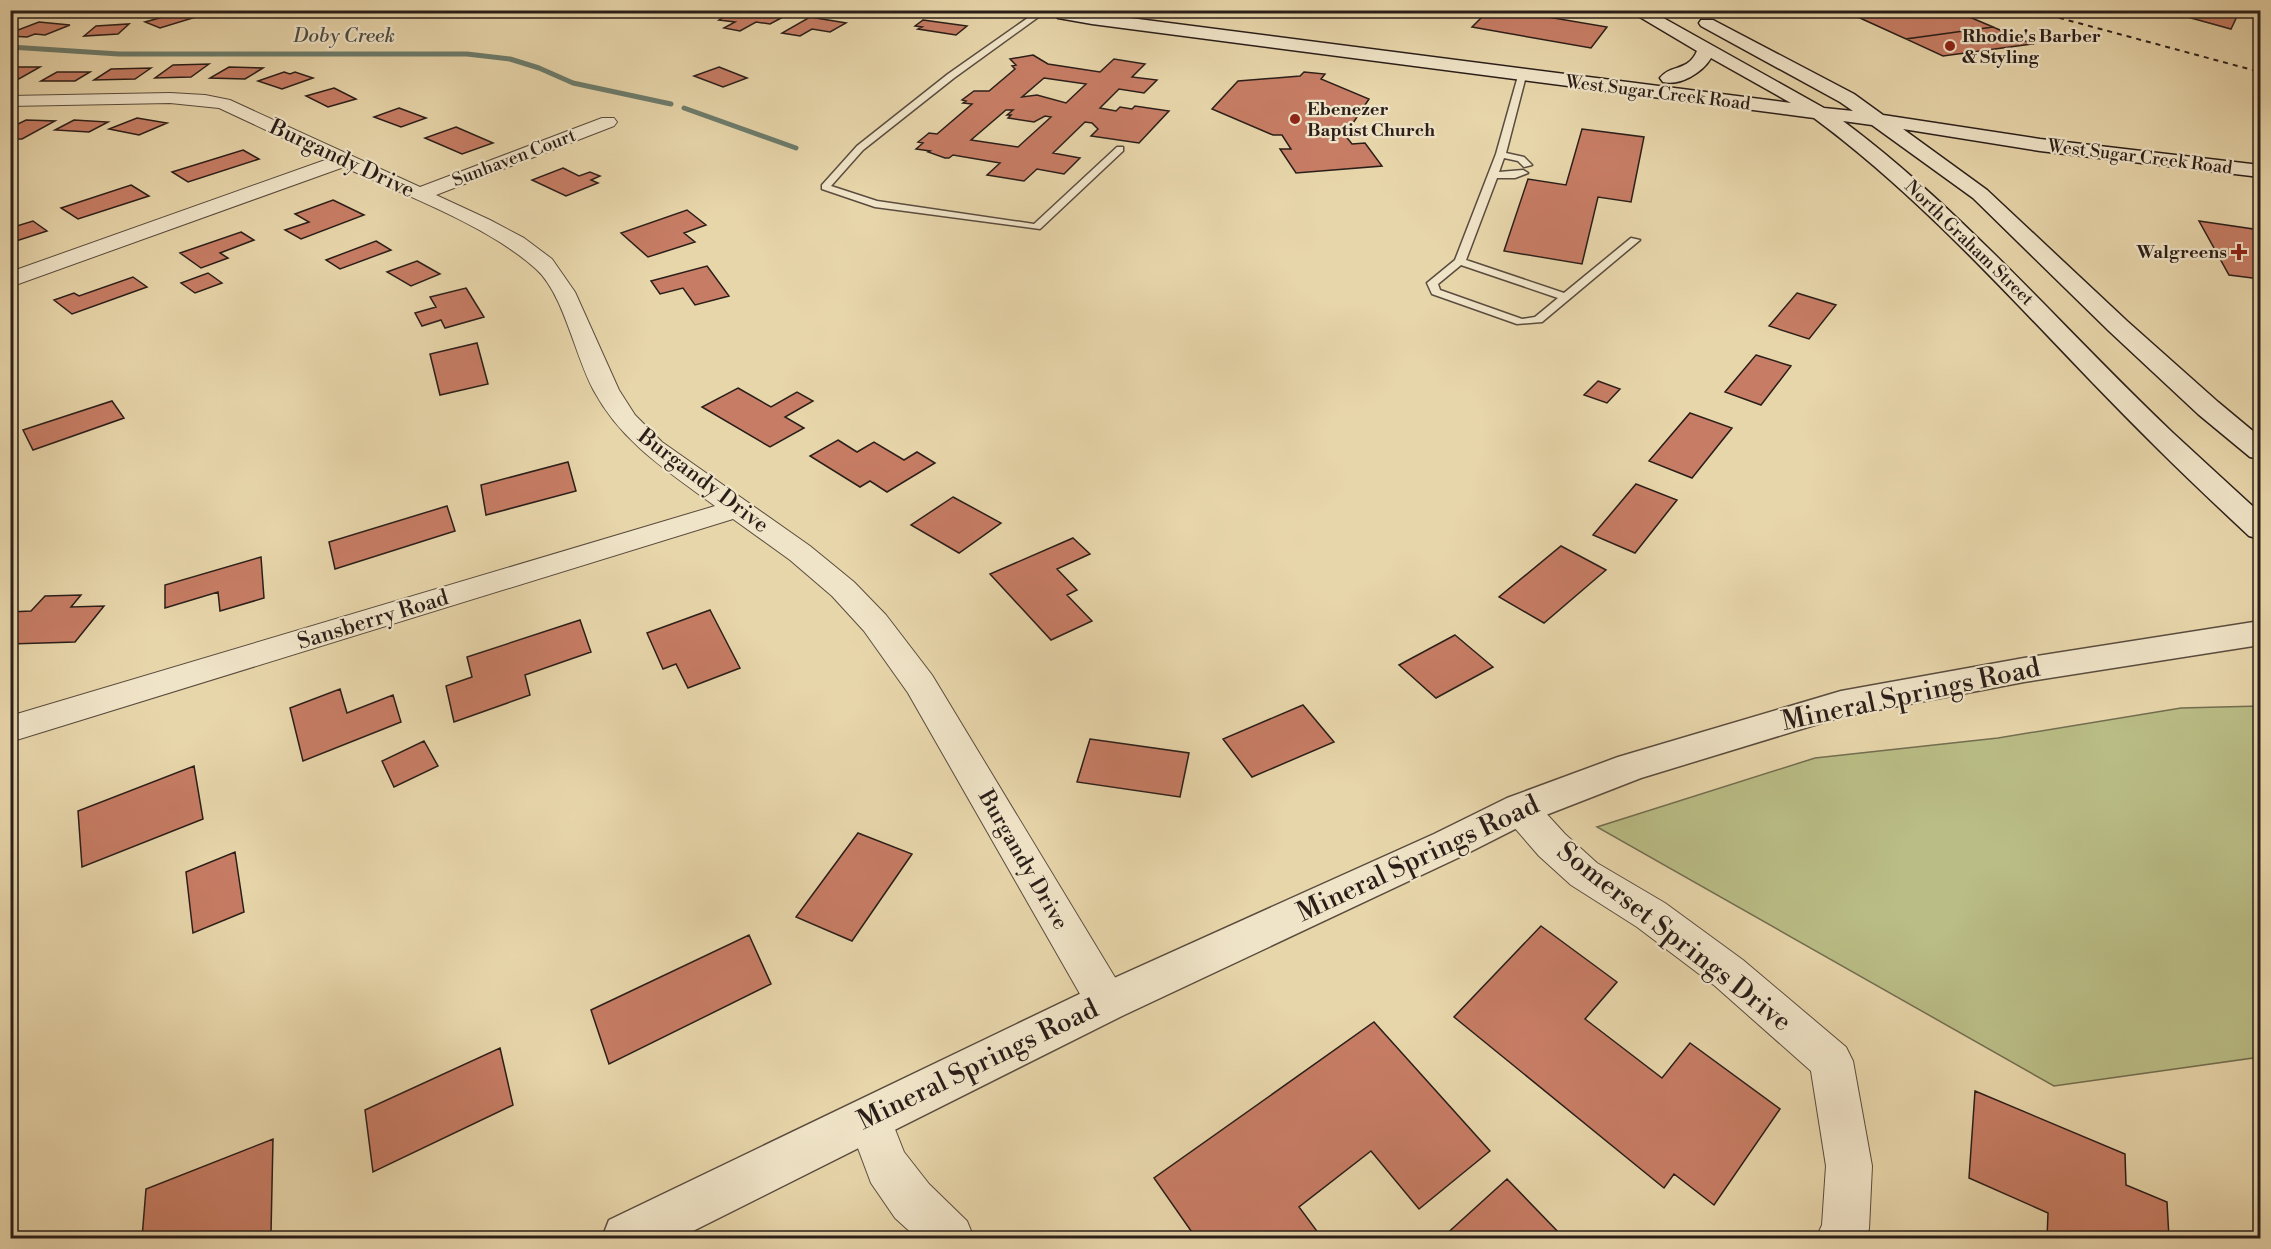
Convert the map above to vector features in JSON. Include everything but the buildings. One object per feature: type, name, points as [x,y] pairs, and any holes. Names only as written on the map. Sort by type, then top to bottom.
[{"type":"main road","name":"West Sugar Creek Road","points":[[1056,10],[1064,15],[1092,19],[1708,100],[1728,110],[1812,126],[1879,120],[2040,145],[2260,171]]},
{"type":"main road","name":"West Sugar Creek Road","points":[[1130,10],[1226,16],[1792,96],[1847,98],[1968,114]]},
{"type":"main road","name":"North Graham Street","points":[[1636,10],[1792,96],[1812,126],[1874,154],[1965,236],[2163,439],[2260,529]]},
{"type":"main road","name":"North Graham Street","points":[[1691,14],[1847,98],[1980,194],[2118,326],[2208,408],[2260,451]]},
{"type":"main road","points":[[1092,19],[1119,15],[1192,22],[1226,16]]},
{"type":"main road","points":[[1669,78],[1701,64],[1707,48]]},
{"type":"main road","points":[[1980,194],[1973,175],[1977,160],[1994,149],[2040,145]]},
{"type":"main road","name":"Mineral Springs Road","points":[[627,1239],[1107,1002],[1448,845],[1520,809],[1631,767],[1841,704],[2024,670],[2260,633]]},
{"type":"street","name":"Burgandy Drive","points":[[14,103],[176,98],[215,102],[420,194],[483,225],[516,243],[544,264],[564,292],[606,390],[625,420],[653,448],[800,553],[843,589],[875,623],[920,684],[1107,1002]]},
{"type":"street","name":"Sunhaven Court","points":[[420,194],[608,122]]},
{"type":"street","points":[[10,280],[344,160]]},
{"type":"street","name":"Sansberry Road","points":[[10,729],[531,573],[735,508]]},
{"type":"street","name":"Somerset Springs Drive","points":[[1520,809],[1552,845],[1584,874],[1651,915],[1729,973],[1831,1062],[1849,1166],[1845,1229],[1840,1239]]},
{"type":"street","points":[[869,1119],[887,1167],[912,1201],[950,1239]]},
{"type":"lane","points":[[1045,10],[951,76],[860,148],[825,187],[875,204],[1036,227],[1120,149]]},
{"type":"lane","points":[[1226,16],[1246,13]]},
{"type":"lane","points":[[1522,75],[1501,154],[1460,261],[1432,284],[1436,292],[1521,322],[1538,320],[1635,240]]},
{"type":"lane","points":[[1493,175],[1515,175],[1525,169],[1521,159],[1501,154]]},
{"type":"lane","points":[[1460,261],[1567,298]]},
{"type":"green space","points":[[2260,706],[2260,1057],[2054,1086],[1597,827],[1815,758],[1998,738],[2181,708]]},
{"type":"waterway","name":"Doby Creek","points":[[10,47],[119,54],[467,54],[510,59],[539,68],[573,83],[671,104]]},
{"type":"waterway","name":"Doby Creek","points":[[684,108],[796,148]]},
{"type":"railway","points":[[2030,10],[2260,72]]},
{"type":"place","name":"Rhodie's Barber & Styling","points":[[1950,46]]},
{"type":"place","name":"Ebenezer Baptist Church","points":[[1295,119]]},
{"type":"place","name":"Walgreens","points":[[2239,252]]}]
